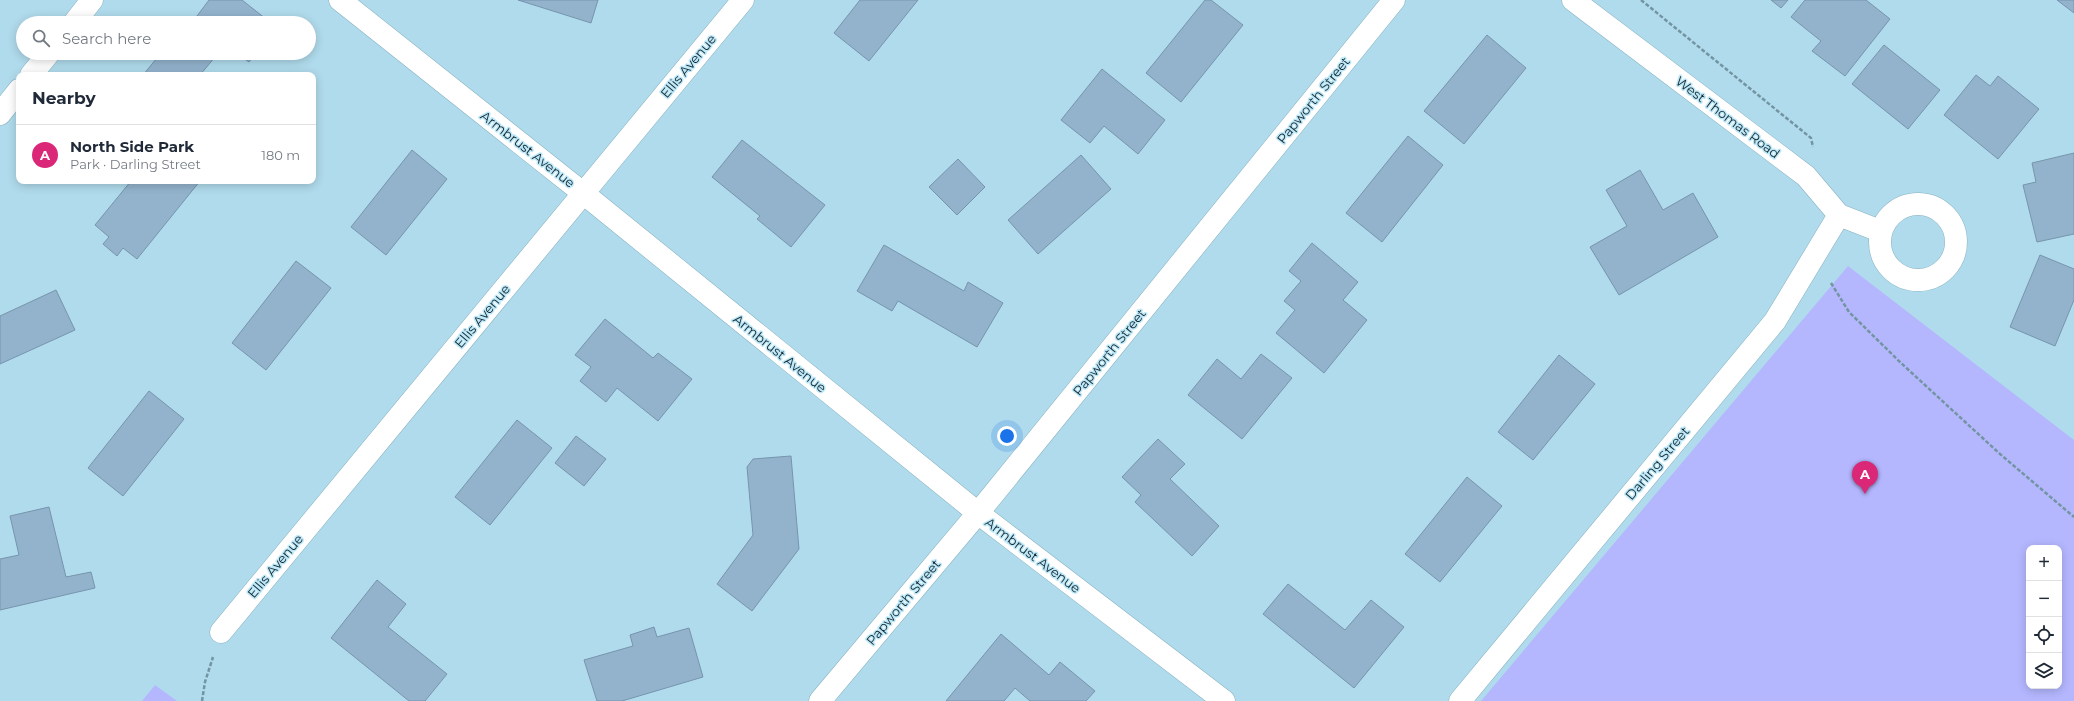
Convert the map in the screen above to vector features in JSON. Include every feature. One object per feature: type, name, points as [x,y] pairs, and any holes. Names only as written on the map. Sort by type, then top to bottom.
[{"type":"street","points":[[79,16],[92,0]]},
{"type":"street","name":"Armbrust Avenue","points":[[340,0],[583,193],[978,513],[1224,701]]},
{"type":"street","name":"Ellis Avenue","points":[[221,632],[743,0]]},
{"type":"street","name":"Papworth Street","points":[[820,701],[978,513],[1394,0]]},
{"type":"street","name":"West Thomas Road","points":[[1573,0],[1806,176],[1839,215],[1880,231]]},
{"type":"street","points":[[34,72],[44,60]]},
{"type":"street","points":[[0,114],[16,94]]},
{"type":"street","name":"Darling Street","points":[[1460,701],[1776,320],[1839,215]]},
{"type":"path","points":[[1641,0],[1811,138],[1814,151]]},
{"type":"path","points":[[1815,255],[1849,312],[1994,448],[2074,517]]},
{"type":"path","points":[[202,701],[205,682],[221,632]]},
{"type":"shaded area","points":[[1848,266],[2074,440],[2074,701],[1481,701]]},
{"type":"shaded area","points":[[155,685],[177,701],[142,701]]},
{"type":"building","points":[[209,0],[242,0],[262,16],[197,16]]},
{"type":"building","points":[[518,0],[598,0],[591,23]]},
{"type":"building","points":[[860,0],[918,0],[869,61],[834,33]]},
{"type":"building","points":[[1205,0],[1211,0],[1243,25],[1181,102],[1146,73]]},
{"type":"building","points":[[1771,0],[1788,0],[1781,8]]},
{"type":"building","points":[[1805,0],[1866,0],[1890,19],[1845,76],[1812,51],[1821,41],[1791,17]]},
{"type":"building","points":[[2057,0],[2074,0],[2074,13]]},
{"type":"building","points":[[1487,35],[1526,68],[1464,144],[1424,111]]},
{"type":"building","points":[[1884,45],[1940,90],[1908,129],[1852,84]]},
{"type":"building","points":[[155,60],[212,60],[202,72],[145,72]]},
{"type":"building","points":[[1102,69],[1165,120],[1138,154],[1104,126],[1090,143],[1061,120]]},
{"type":"building","points":[[1976,75],[1990,86],[1998,76],[2039,109],[1998,159],[1944,115]]},
{"type":"building","points":[[1408,136],[1443,165],[1382,242],[1346,213]]},
{"type":"building","points":[[742,140],[825,205],[791,247],[757,219],[760,216],[712,177]]},
{"type":"building","points":[[412,150],[447,179],[386,255],[351,227]]},
{"type":"building","points":[[2074,153],[2074,234],[2037,242],[2023,185],[2036,182],[2032,163]]},
{"type":"building","points":[[1081,155],[1111,189],[1038,254],[1008,220]]},
{"type":"building","points":[[958,159],[985,187],[957,215],[929,187]]},
{"type":"building","points":[[1640,170],[1663,210],[1693,193],[1718,237],[1619,295],[1590,247],[1627,226],[1606,190]]},
{"type":"building","points":[[129,184],[198,184],[137,259],[123,248],[117,256],[103,244],[109,237],[95,225]]},
{"type":"building","points":[[1312,243],[1358,282],[1343,300],[1367,320],[1324,373],[1276,333],[1295,310],[1284,301],[1301,281],[1289,271]]},
{"type":"building","points":[[884,245],[964,291],[968,282],[1003,303],[977,347],[898,301],[892,311],[857,291]]},
{"type":"building","points":[[2040,255],[2074,269],[2074,300],[2055,346],[2010,327]]},
{"type":"building","points":[[296,261],[331,288],[266,370],[232,343]]},
{"type":"building","points":[[56,290],[75,330],[0,364],[0,316]]},
{"type":"building","points":[[605,319],[653,358],[658,353],[692,379],[658,421],[617,388],[606,402],[580,381],[591,367],[575,355]]},
{"type":"building","points":[[1261,354],[1292,378],[1242,439],[1188,395],[1217,359],[1241,379]]},
{"type":"building","points":[[1559,355],[1595,384],[1533,460],[1498,432]]},
{"type":"building","points":[[149,391],[184,419],[123,496],[88,468]]},
{"type":"building","points":[[517,420],[552,448],[490,525],[455,497]]},
{"type":"building","points":[[576,436],[606,459],[584,486],[555,463]]},
{"type":"building","points":[[1158,439],[1185,464],[1170,479],[1219,526],[1192,556],[1135,502],[1141,495],[1122,477]]},
{"type":"building","points":[[791,456],[799,549],[752,611],[717,584],[753,535],[747,467],[753,459]]},
{"type":"building","points":[[1467,477],[1502,506],[1440,582],[1405,554]]},
{"type":"building","points":[[49,507],[66,577],[91,572],[95,588],[0,610],[0,559],[19,555],[10,516]]},
{"type":"building","points":[[377,580],[406,604],[388,627],[447,674],[425,701],[409,701],[331,638]]},
{"type":"building","points":[[1288,584],[1345,630],[1371,600],[1404,627],[1354,688],[1263,614]]},
{"type":"building","points":[[654,627],[657,637],[689,628],[703,677],[622,701],[597,701],[584,660],[633,646],[630,635]]},
{"type":"building","points":[[1001,634],[1049,675],[1060,662],[1095,691],[1086,701],[1030,701],[1015,688],[1004,701],[946,701]]},
{"type":"place","name":"North Side Park","points":[[1865,494]]}]
